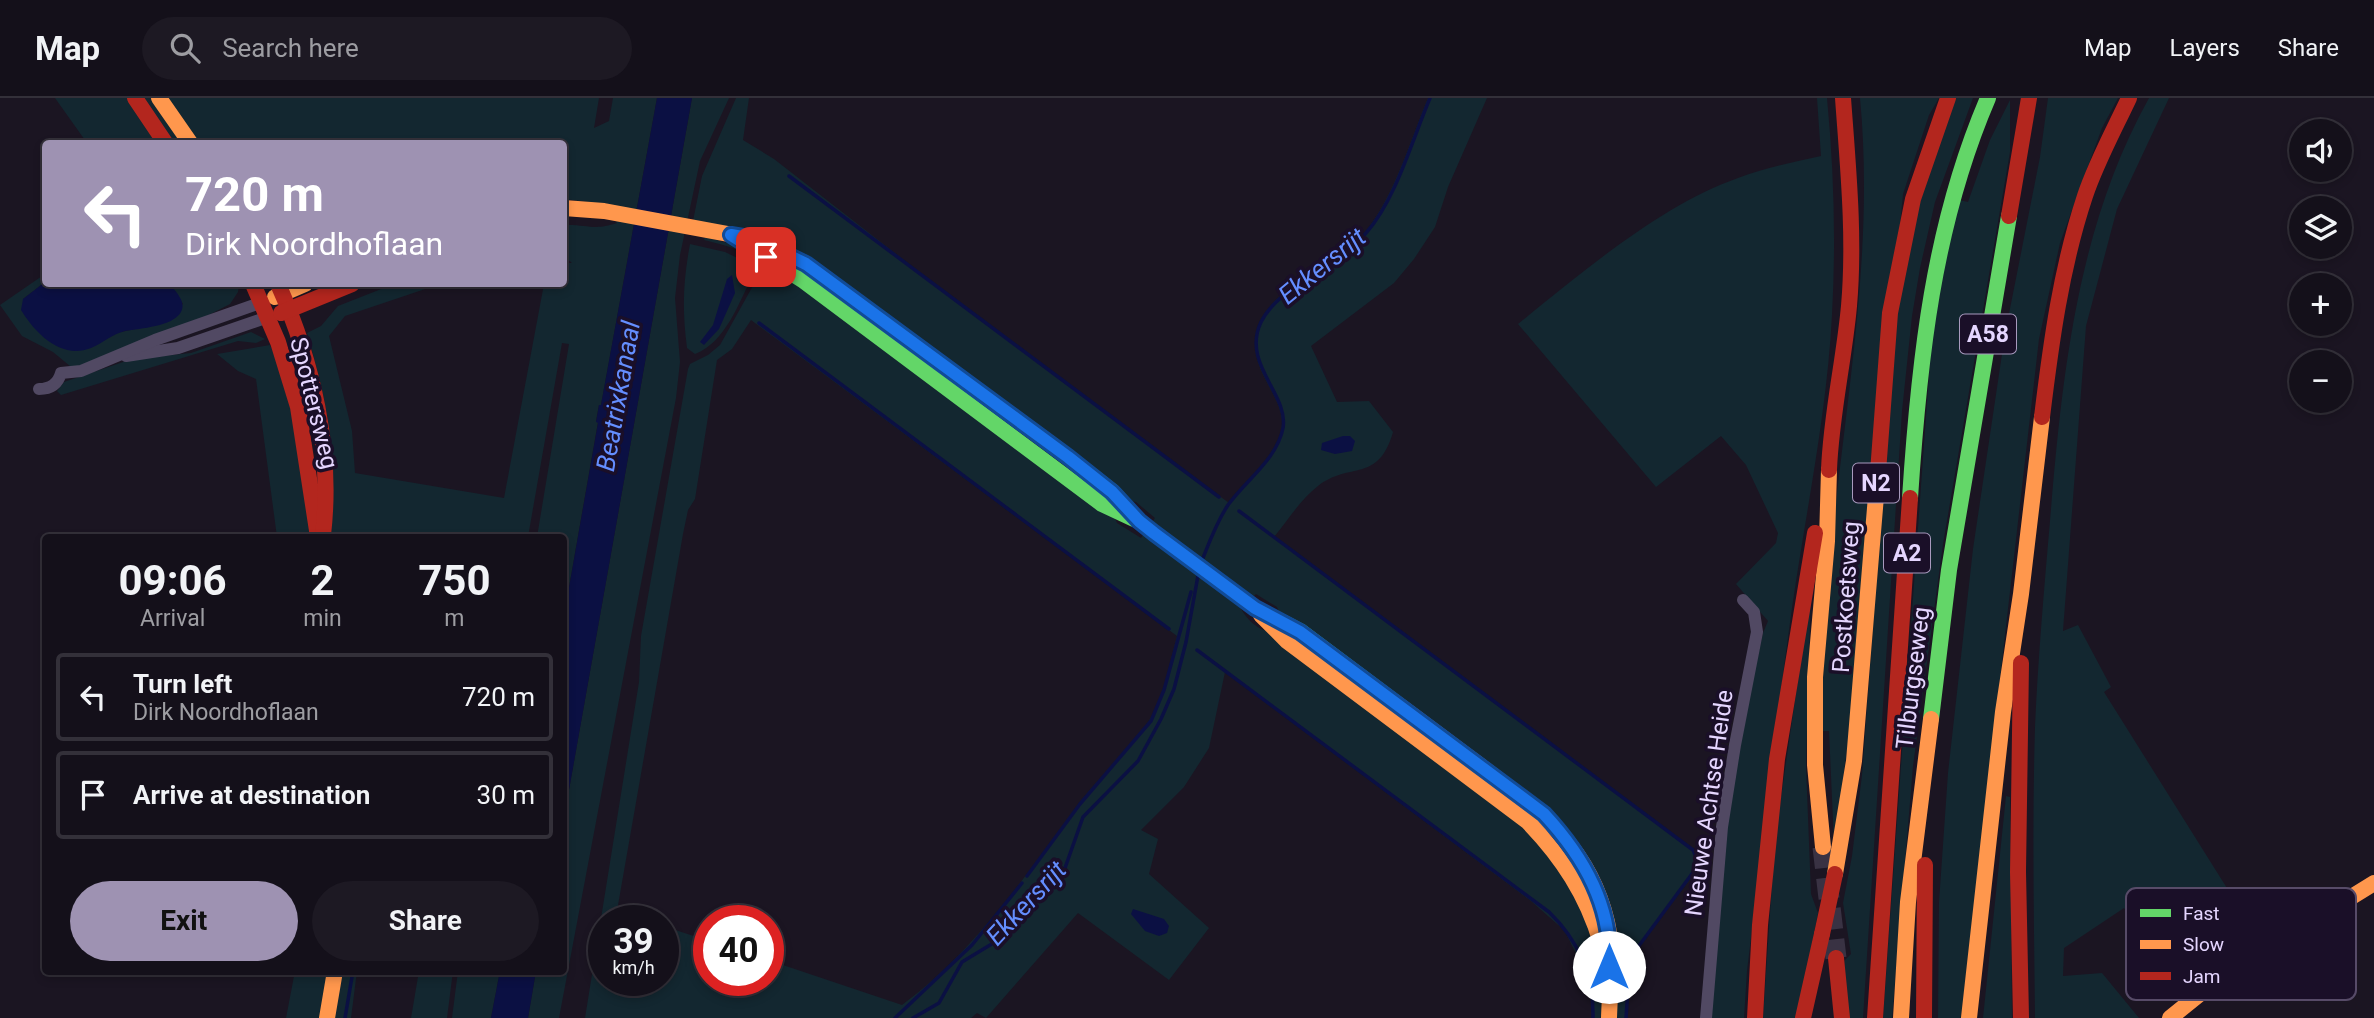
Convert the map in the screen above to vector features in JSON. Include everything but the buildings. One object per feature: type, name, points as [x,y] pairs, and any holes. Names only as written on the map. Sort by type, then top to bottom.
[{"type":"main road","points":[[135,98],[163,140]]},
{"type":"main road","points":[[159,98],[188,140]]},
{"type":"main road","points":[[1755,1018],[1760,925],[1777,759],[1830,442],[1849,306],[1852,234],[1843,98]]},
{"type":"main road","name":"Postkoetsweg","points":[[1803,1018],[1835,874],[1854,761],[1890,313],[1913,199],[1948,98]]},
{"type":"main road","name":"A2","points":[[1875,1018],[1916,412],[1926,317],[1948,208],[1973,131],[1988,98]]},
{"type":"main road","name":"Tilburgseweg","points":[[1901,1018],[1908,902],[1949,570],[2029,98]]},
{"type":"main road","points":[[1969,1018],[2003,712],[2021,594],[2051,341],[2070,245],[2086,193],[2129,98]]},
{"type":"main road","points":[[567,208],[604,211],[731,235],[804,281],[1101,504],[1139,521],[1248,603],[1287,641],[1527,821],[1545,839],[1569,869],[1588,903],[1609,967],[1609,1018]]},
{"type":"main road","name":"Spottersweg","points":[[254,287],[265,309],[294,397],[306,444],[321,534]]},
{"type":"main road","points":[[265,309],[290,310],[345,287]]},
{"type":"main road","points":[[265,309],[281,288]]},
{"type":"main road","name":"Spottersweg","points":[[281,288],[301,341],[317,409],[327,491],[321,534]]},
{"type":"main road","points":[[1823,847],[1815,765],[1815,677],[1827,541],[1830,442]]},
{"type":"main road","points":[[2021,594],[2018,872],[2021,1018]]},
{"type":"main road","points":[[1924,1018],[1928,748]]},
{"type":"main road","points":[[2356,894],[2374,883]]},
{"type":"main road","points":[[1836,958],[1842,1018]]},
{"type":"main road","points":[[327,1018],[334,975]]},
{"type":"main road","points":[[2170,1018],[2193,1000]]},
{"type":"street","points":[[39,389],[55,384],[61,373],[81,371],[119,356],[178,348],[265,309]]},
{"type":"street","name":"Nieuwe Achtse Heide","points":[[1706,1018],[1722,827],[1757,632],[1754,612],[1743,600]]},
{"type":"shaded area","points":[[55,98],[599,98],[594,128],[609,121],[613,98],[657,98],[596,421],[598,422],[567,599],[567,534],[537,534],[569,344],[562,343],[529,534],[328,534],[333,480],[332,454],[321,384],[307,333],[321,326],[338,306],[386,287],[431,287],[345,316],[329,336],[352,431],[355,473],[504,498],[543,287],[567,287],[567,263],[572,263],[567,259],[567,225],[596,227],[617,223],[605,204],[567,199],[567,140],[85,140]]},
{"type":"shaded area","points":[[692,98],[729,98],[700,161],[680,255],[675,298],[680,362],[676,398],[559,1018],[528,1018],[535,975],[567,975],[567,801]]},
{"type":"shaded area","points":[[736,98],[749,98],[743,140],[774,159],[936,285],[1229,503],[1273,451],[1281,431],[1282,418],[1278,405],[1256,352],[1256,337],[1261,320],[1279,297],[1346,250],[1370,226],[1399,173],[1428,98],[1487,98],[1448,187],[1435,227],[1414,259],[1394,283],[1311,346],[1337,402],[1369,401],[1393,432],[1387,448],[1371,465],[1341,474],[1318,486],[1300,503],[1274,537],[1695,851],[1699,860],[1698,869],[1631,960],[1627,1018],[1616,1018],[1617,982],[1576,848],[1281,617],[1277,607],[1256,594],[1254,596],[1245,593],[1238,603],[1251,622],[1272,632],[1523,822],[1564,867],[1599,945],[1604,983],[1604,1018],[1592,1018],[1590,987],[1565,931],[1531,901],[1225,672],[1209,748],[1184,787],[1141,830],[1158,839],[1149,874],[1209,928],[1169,980],[1078,913],[986,1018],[977,1013],[971,1018],[585,1018],[589,996],[679,996],[679,931],[693,936],[693,996],[784,996],[784,965],[902,1005],[977,936],[1080,802],[1138,736],[1158,703],[1177,636],[751,320],[732,349],[717,360],[695,499],[688,510],[683,534],[618,905],[603,905],[639,682],[641,636],[688,369],[690,364],[720,345],[760,273],[758,265],[746,254],[704,240],[705,237],[731,244],[768,261],[1113,514],[1117,523],[1141,538],[1143,535],[1153,539],[1159,530],[1153,521],[1155,518],[1136,502],[1125,500],[821,270],[693,221],[702,176]]},
{"type":"shaded area","points":[[1817,98],[1827,98],[1834,206],[1833,288],[1826,388],[1780,699],[1747,971],[1744,1018],[1709,1018],[1726,828],[1738,746],[1768,621],[1736,584],[1776,543],[1778,533],[1746,465],[1721,436],[1656,487],[1518,324],[1623,242],[1680,205],[1748,174],[1821,156]]},
{"type":"shaded area","points":[[1860,98],[1939,98],[1929,115],[1903,194],[1856,686],[1834,843],[1829,731],[1820,731],[1831,555],[1862,261],[1864,207]]},
{"type":"shaded area","points":[[1955,98],[1973,98],[1935,202],[1912,316],[1902,411],[1863,1018],[1848,1018],[1844,961],[1851,954],[1843,903],[1862,775],[1896,314],[1918,202]]},
{"type":"shaded area","points":[[2048,98],[2118,98],[2102,128],[2060,243],[2039,339],[1961,1018],[1938,1018],[1939,902],[1948,773],[1973,549],[2005,334],[2040,157]]},
{"type":"shaded area","points":[[2149,98],[2169,98],[2117,209],[2086,326],[2063,631],[2078,625],[2111,687],[2104,692],[2227,888],[2126,888],[2126,911],[2124,908],[2064,948],[2063,976],[2102,973],[2139,1018],[2035,1018],[2035,727],[2043,599],[2060,412],[2077,303],[2089,250],[2125,147]]},
{"type":"shaded area","points":[[2010,100],[2010,152],[1943,544],[1913,766],[1892,1018],[1883,1018],[1933,318],[1959,200],[1968,202],[1990,140]]},
{"type":"shaded area","points":[[690,244],[725,252],[752,265],[753,275],[723,331],[706,348],[695,354],[687,348],[684,321]]},
{"type":"shaded area","points":[[42,276],[42,284],[23,299],[74,351],[90,348],[117,333],[161,323],[183,304],[172,287],[239,287],[230,304],[199,320],[77,367],[70,366],[53,352],[22,336],[0,305]]},
{"type":"shaded area","points":[[251,332],[265,339],[256,343],[238,341],[61,395],[57,391],[64,382],[132,359],[191,353]]},
{"type":"shaded area","points":[[270,345],[289,390],[295,414],[312,534],[277,534],[256,379],[238,371],[217,354]]},
{"type":"shaded area","points":[[1811,589],[1806,766],[1811,894],[1818,913],[1798,1018],[1763,1018],[1775,839]]},
{"type":"shaded area","points":[[2006,796],[2010,797],[2012,1018],[1983,1018]]},
{"type":"shaded area","points":[[294,975],[327,975],[320,1018],[286,1018]]},
{"type":"shaded area","points":[[340,975],[356,975],[351,1018],[332,1018]]},
{"type":"shaded area","points":[[418,975],[452,975],[447,1018],[411,1018]]},
{"type":"shaded area","points":[[457,975],[499,975],[491,1018],[452,1018]]},
{"type":"water","name":"Beatrixkanaal","points":[[657,98],[692,98],[567,801],[567,599]]},
{"type":"water","points":[[732,275],[735,293],[719,329],[704,345],[700,342],[713,325],[727,279]]},
{"type":"water","points":[[42,284],[42,287],[172,287],[183,304],[181,312],[171,321],[120,332],[80,351],[59,347],[41,335],[21,310],[23,299]]},
{"type":"water","points":[[1350,436],[1355,441],[1352,451],[1335,454],[1321,450],[1322,443]]},
{"type":"water","points":[[1133,909],[1164,919],[1169,926],[1167,933],[1159,936],[1145,931],[1131,914]]},
{"type":"water","points":[[499,975],[535,975],[528,1018],[491,1018]]},
{"type":"waterway","name":"Ekkersrijt","points":[[1201,563],[1228,505],[1268,459],[1283,428],[1279,403],[1257,352],[1256,337],[1261,322],[1269,309],[1281,298],[1354,244],[1377,219],[1395,186],[1430,98]]},
{"type":"waterway","points":[[789,176],[1219,497]]},
{"type":"waterway","points":[[759,323],[1169,629]]},
{"type":"waterway","points":[[1239,511],[1693,850],[1697,859],[1694,871],[1630,958],[1626,1018]]},
{"type":"waterway","name":"Ekkersrijt","points":[[913,1018],[939,1003],[962,962],[995,942],[1017,908],[1065,868],[1083,817],[1138,761],[1174,689],[1199,570]]},
{"type":"waterway","name":"Ekkersrijt","points":[[1027,876],[1080,804],[1151,721],[1164,690],[1191,592]]},
{"type":"waterway","points":[[1197,650],[1549,912],[1569,935],[1583,960],[1591,988],[1593,1018]]},
{"type":"waterway","name":"Ekkersrijt","points":[[895,1018],[972,945],[1022,883]]},
{"type":"waterway","points":[[345,1018],[352,975]]},
{"type":"tunnel","points":[[1823,847],[1836,958]]},
{"type":"traffic: fast","points":[[1910,498],[1918,396],[1932,295],[1954,195],[1988,98]]},
{"type":"traffic: fast","points":[[1931,719],[1949,570],[2009,216]]},
{"type":"traffic: fast","points":[[739,240],[804,281],[1102,504],[1134,519]]},
{"type":"traffic: fast","points":[[1059,450],[1113,492],[1139,521],[1154,533],[1255,608],[1300,631],[1396,703]]},
{"type":"traffic: slow","points":[[159,98],[188,140]]},
{"type":"traffic: slow","points":[[567,208],[604,211],[755,239],[806,264],[1059,450]]},
{"type":"traffic: slow","points":[[275,297],[298,287]]},
{"type":"traffic: slow","points":[[1969,1018],[2003,712],[2021,594],[2042,417]]},
{"type":"traffic: slow","points":[[1823,847],[1815,765],[1815,677],[1827,541],[1829,470]]},
{"type":"traffic: slow","points":[[1835,874],[1854,761],[1878,472]]},
{"type":"traffic: slow","points":[[1261,615],[1287,641],[1527,821],[1572,877],[1601,943]]},
{"type":"traffic: slow","points":[[1396,703],[1523,799],[1560,832],[1575,851],[1599,895],[1607,922],[1611,958],[1609,1018]]},
{"type":"traffic: slow","points":[[1901,1018],[1908,902],[1931,719]]},
{"type":"traffic: slow","points":[[2356,894],[2374,883]]},
{"type":"traffic: slow","points":[[327,1018],[334,975]]},
{"type":"traffic: slow","points":[[2170,1018],[2192,1000]]},
{"type":"traffic: jam","points":[[135,98],[163,140]]},
{"type":"traffic: jam","points":[[1829,470],[1851,280],[1850,202],[1843,98]]},
{"type":"traffic: jam","points":[[1878,472],[1890,313],[1913,199],[1948,98]]},
{"type":"traffic: jam","points":[[2009,216],[2029,98]]},
{"type":"traffic: jam","points":[[2042,417],[2069,250],[2094,171],[2129,98]]},
{"type":"traffic: jam","points":[[254,287],[278,342],[298,407],[318,534]]},
{"type":"traffic: jam","points":[[279,287],[301,344],[317,407],[325,471],[323,534]]},
{"type":"traffic: jam","points":[[281,313],[345,287]]},
{"type":"traffic: jam","points":[[1875,1018],[1910,498]]},
{"type":"traffic: jam","points":[[1755,1018],[1760,925],[1777,759],[1815,533]]},
{"type":"traffic: jam","points":[[2021,663],[2018,872],[2021,1018]]},
{"type":"traffic: jam","points":[[1924,1018],[1925,865]]},
{"type":"traffic: jam","points":[[1822,934],[1835,874]]},
{"type":"traffic: jam","points":[[1803,1018],[1822,934]]},
{"type":"traffic: jam","points":[[1836,958],[1842,1018]]},
{"type":"route","points":[[766,257],[731,235],[755,239],[806,264],[1068,457],[1112,492],[1154,533],[1255,608],[1300,632],[1544,814],[1574,849],[1592,880],[1609,930],[1609,967]]}]
